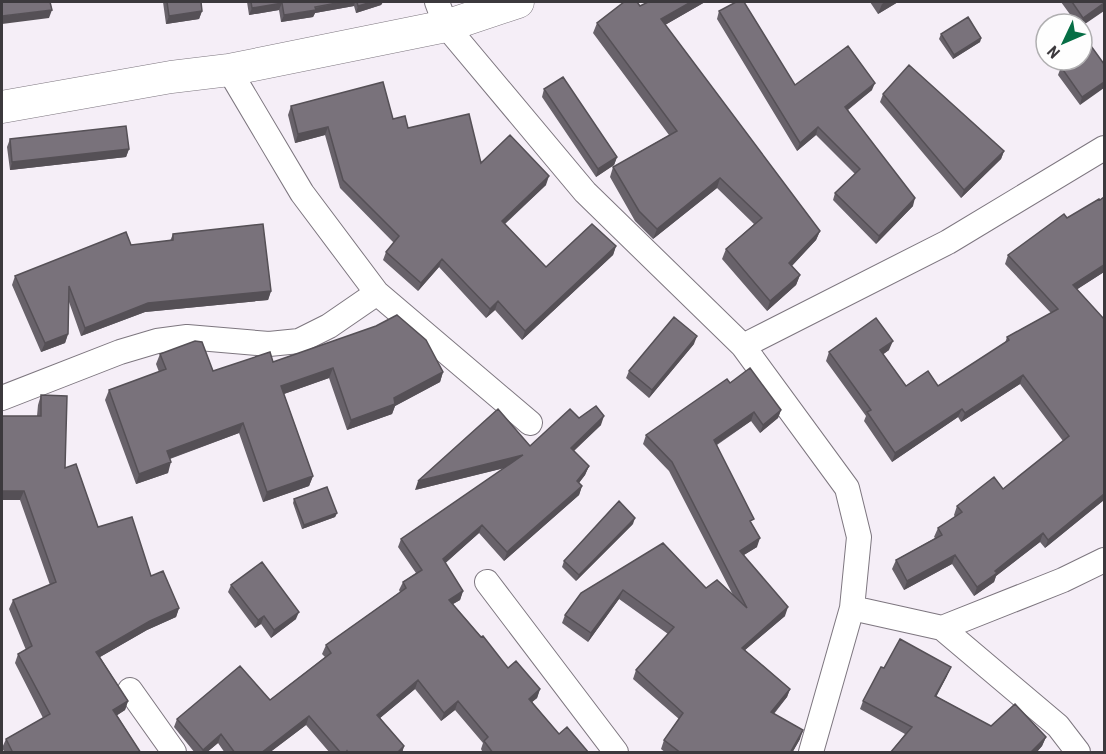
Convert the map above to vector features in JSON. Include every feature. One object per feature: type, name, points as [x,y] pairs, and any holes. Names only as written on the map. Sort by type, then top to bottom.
[{"type":"street","points":[[2,107],[229,69],[441,14],[518,2]]},
{"type":"street","points":[[441,14],[585,192],[743,346],[848,488],[859,537],[852,608],[811,753]]},
{"type":"street","points":[[229,69],[302,193],[377,293],[530,423]]},
{"type":"street","points":[[743,346],[948,242],[1104,148]]},
{"type":"street","points":[[2,398],[120,352],[156,341],[186,337],[269,344],[299,342],[329,326],[377,293]]},
{"type":"street","points":[[942,628],[1063,580],[1104,560]]},
{"type":"street","points":[[487,582],[616,753]]},
{"type":"street","points":[[852,608],[942,628],[1058,726],[1078,753]]},
{"type":"street","points":[[130,690],[174,753]]},
{"type":"building","points":[[2,2],[50,2],[52,10],[2,16]]},
{"type":"building","points":[[167,2],[201,2],[202,11],[169,16]]},
{"type":"building","points":[[251,2],[342,2],[315,7],[316,10],[284,15],[282,3],[252,8]]},
{"type":"building","points":[[357,2],[372,2],[358,6]]},
{"type":"building","points":[[624,2],[637,2],[640,6],[648,2],[691,2],[661,19],[820,231],[789,263],[800,275],[770,301],[726,249],[762,218],[720,178],[657,229],[639,211],[613,167],[677,131],[597,23]]},
{"type":"building","points":[[736,2],[744,2],[795,85],[848,46],[875,83],[845,107],[915,198],[879,236],[835,193],[860,169],[818,127],[800,143],[719,11]]},
{"type":"building","points":[[1072,2],[1104,2],[1091,12],[1079,12]]},
{"type":"building","points":[[968,17],[981,38],[954,55],[941,34]]},
{"type":"building","points":[[1094,50],[1104,64],[1104,82],[1082,97],[1064,72],[1094,72]]},
{"type":"building","points":[[909,65],[1004,151],[964,190],[883,94]]},
{"type":"building","points":[[563,77],[617,157],[598,169],[544,89]]},
{"type":"building","points":[[383,82],[393,119],[405,116],[408,128],[469,114],[481,163],[510,135],[549,176],[502,221],[546,267],[592,224],[616,246],[525,331],[498,301],[490,309],[442,259],[421,283],[386,252],[399,236],[343,180],[328,127],[298,134],[291,106]]},
{"type":"building","points":[[126,126],[129,149],[12,162],[10,139]]},
{"type":"building","points":[[1104,197],[1104,265],[1073,285],[1104,319],[1104,494],[1048,540],[1043,533],[995,571],[997,573],[977,587],[955,555],[907,581],[896,560],[942,535],[938,528],[962,512],[957,506],[994,477],[1003,489],[1069,436],[1023,375],[965,413],[962,409],[895,453],[867,412],[871,410],[829,352],[876,318],[893,341],[880,350],[906,386],[928,371],[938,386],[1009,340],[1007,337],[1058,309],[1008,255],[1064,214],[1067,218]]},
{"type":"building","points":[[263,224],[271,291],[148,303],[85,328],[69,286],[68,334],[45,343],[15,276],[126,232],[131,245],[173,240],[173,234]]},
{"type":"building","points":[[397,315],[426,340],[443,372],[394,398],[395,404],[351,420],[333,368],[281,386],[313,476],[267,492],[243,423],[167,451],[171,462],[139,474],[109,390],[166,369],[160,354],[195,341],[202,342],[213,371],[270,352],[273,362],[376,326]]},
{"type":"building","points":[[674,317],[697,336],[652,390],[629,371]]},
{"type":"building","points":[[750,368],[781,410],[763,425],[754,412],[714,440],[754,519],[750,521],[760,538],[740,551],[788,607],[742,648],[790,689],[771,712],[803,730],[790,753],[681,753],[664,740],[683,713],[636,670],[674,627],[623,590],[591,633],[565,615],[581,593],[663,543],[706,588],[717,580],[747,608],[672,462],[646,435],[727,379],[730,383]]},
{"type":"building","points":[[41,395],[67,396],[65,468],[76,464],[98,527],[132,517],[151,576],[163,571],[179,608],[150,621],[96,652],[128,701],[113,710],[141,753],[13,753],[6,739],[50,714],[18,654],[32,646],[13,600],[56,582],[24,491],[2,491],[2,416],[41,416]]},
{"type":"building","points":[[596,406],[604,416],[571,448],[589,466],[577,481],[582,486],[507,552],[482,525],[443,559],[463,591],[449,600],[481,637],[483,636],[508,668],[516,661],[540,689],[529,699],[559,734],[567,727],[589,753],[493,753],[484,741],[488,737],[458,701],[444,713],[418,680],[377,715],[404,746],[397,753],[348,753],[347,751],[341,753],[309,716],[261,753],[235,753],[221,734],[203,750],[177,719],[240,666],[270,700],[331,653],[326,645],[406,588],[403,582],[422,570],[401,539],[523,455],[418,481],[498,409],[530,446],[570,409],[579,418]]},
{"type":"building","points":[[327,487],[337,513],[304,525],[294,499]]},
{"type":"building","points":[[619,501],[635,518],[579,575],[564,561]]},
{"type":"building","points":[[262,562],[299,612],[274,630],[264,616],[258,620],[231,585]]},
{"type":"building","points":[[900,639],[951,667],[935,696],[991,726],[1015,704],[1046,737],[1030,753],[890,753],[912,727],[863,701],[881,667],[884,668]]}]
